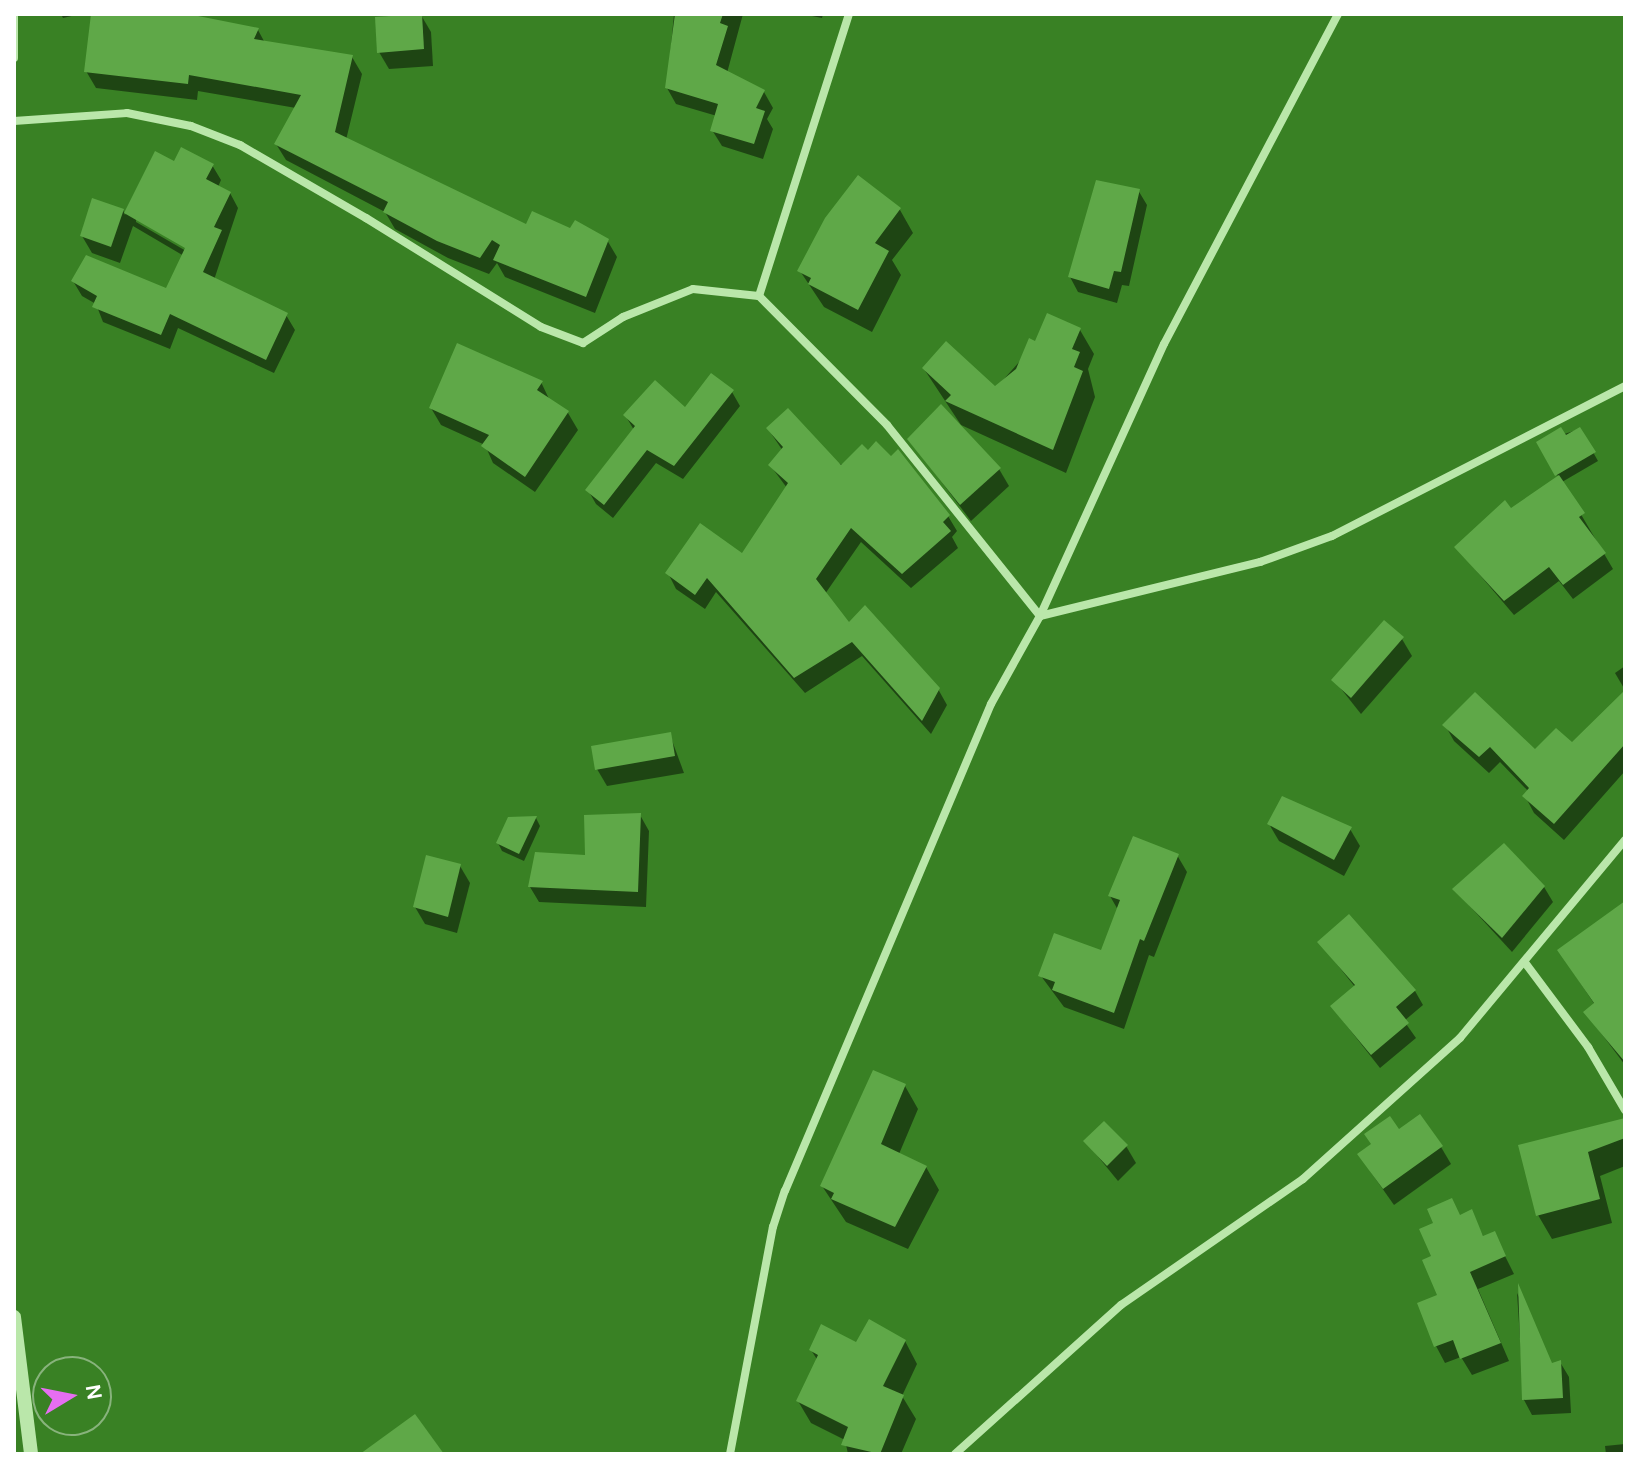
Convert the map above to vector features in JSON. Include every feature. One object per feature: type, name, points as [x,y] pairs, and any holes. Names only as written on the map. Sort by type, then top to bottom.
[{"type":"street","points":[[14,14],[14,58]]},
{"type":"street","points":[[759,296],[849,14]]},
{"type":"street","points":[[730,1454],[773,1227],[785,1191],[991,704],[1040,616],[1164,344],[1338,14]]},
{"type":"street","points":[[14,121],[127,113],[191,126],[240,145],[541,327],[583,343],[623,317],[693,289],[759,296],[887,425],[1040,616]]},
{"type":"street","points":[[1040,616],[1260,562],[1332,536],[1625,386]]},
{"type":"street","points":[[955,1454],[1121,1305],[1303,1179],[1460,1038],[1526,964],[1625,840]]},
{"type":"street","points":[[1526,964],[1588,1047],[1625,1110]]},
{"type":"street","points":[[14,1317],[31,1454]]},
{"type":"building","points":[[91,14],[188,14],[259,28],[254,39],[353,55],[335,132],[526,224],[532,211],[570,228],[575,220],[609,239],[586,297],[493,260],[500,245],[492,240],[480,258],[437,241],[383,212],[388,202],[274,144],[301,95],[189,75],[188,84],[84,72]]},
{"type":"building","points":[[422,14],[424,49],[377,53],[375,17]]},
{"type":"building","points":[[675,14],[723,14],[720,23],[728,26],[716,65],[765,90],[756,108],[765,111],[754,144],[710,131],[718,104],[665,88]]},
{"type":"building","points":[[181,147],[214,164],[206,179],[231,192],[214,227],[222,230],[203,272],[288,313],[266,360],[170,314],[161,335],[92,307],[97,296],[71,281],[86,255],[166,288],[185,248],[124,213],[155,151],[174,161]]},
{"type":"building","points":[[858,175],[901,208],[875,243],[889,251],[858,310],[808,284],[811,278],[797,271],[825,218]]},
{"type":"building","points":[[1096,180],[1140,189],[1121,272],[1114,271],[1109,289],[1068,277]]},
{"type":"building","points":[[92,198],[124,209],[111,247],[80,236]]},
{"type":"building","points":[[1047,313],[1081,328],[1072,349],[1080,352],[1074,367],[1083,371],[1053,450],[945,401],[951,395],[922,368],[946,341],[995,386],[1016,369],[1029,338],[1035,341]]},
{"type":"building","points":[[457,343],[543,381],[537,390],[569,411],[525,477],[481,446],[489,435],[429,408]]},
{"type":"building","points":[[711,373],[734,390],[674,466],[647,450],[604,505],[585,490],[635,426],[623,415],[655,380],[685,407]]},
{"type":"building","points":[[941,404],[1001,468],[960,505],[907,439]]},
{"type":"building","points":[[788,408],[841,465],[862,444],[868,450],[876,441],[891,456],[898,449],[950,515],[943,522],[951,531],[902,574],[851,528],[816,579],[849,622],[865,605],[940,688],[922,721],[852,642],[794,678],[707,578],[695,595],[665,573],[700,523],[742,553],[788,483],[768,465],[783,447],[766,428]]},
{"type":"building","points":[[1561,427],[1566,435],[1580,427],[1596,452],[1555,476],[1536,442]]},
{"type":"building","points":[[1559,475],[1585,513],[1579,517],[1606,553],[1563,585],[1549,567],[1504,601],[1454,547],[1505,500],[1511,508]]},
{"type":"building","points":[[1384,620],[1404,637],[1351,698],[1331,680]]},
{"type":"building","points":[[1625,690],[1625,744],[1554,824],[1522,796],[1529,788],[1490,747],[1479,757],[1442,725],[1475,692],[1535,749],[1556,728],[1572,742]]},
{"type":"building","points":[[671,732],[675,756],[595,770],[591,746]]},
{"type":"building","points":[[1282,796],[1352,827],[1334,860],[1267,824]]},
{"type":"building","points":[[641,813],[638,892],[528,887],[535,852],[585,855],[584,815]]},
{"type":"building","points":[[537,816],[519,854],[496,843],[508,817]]},
{"type":"building","points":[[1133,836],[1179,854],[1144,941],[1140,939],[1114,1013],[1052,990],[1055,982],[1038,976],[1054,933],[1101,950],[1120,900],[1108,896]]},
{"type":"building","points":[[1504,843],[1545,886],[1502,938],[1452,889]]},
{"type":"building","points":[[426,855],[461,864],[448,917],[413,907]]},
{"type":"building","points":[[1625,901],[1625,1062],[1583,1012],[1594,1003],[1557,950]]},
{"type":"building","points":[[1349,914],[1416,990],[1396,1007],[1409,1023],[1371,1055],[1330,1006],[1355,985],[1317,942]]},
{"type":"building","points":[[873,1070],[906,1084],[881,1144],[927,1166],[895,1227],[831,1199],[834,1193],[820,1186]]},
{"type":"building","points":[[1420,1114],[1443,1146],[1383,1189],[1357,1154],[1371,1144],[1364,1134],[1390,1116],[1399,1129]]},
{"type":"building","points":[[1625,1118],[1625,1138],[1588,1152],[1600,1199],[1536,1216],[1518,1145]]},
{"type":"building","points":[[1104,1121],[1128,1145],[1107,1166],[1083,1141]]},
{"type":"building","points":[[1452,1198],[1460,1215],[1472,1209],[1483,1236],[1495,1231],[1506,1256],[1470,1272],[1501,1343],[1460,1359],[1453,1340],[1434,1347],[1417,1303],[1437,1295],[1422,1260],[1431,1256],[1419,1229],[1433,1223],[1427,1209]]},
{"type":"building","points":[[1518,1283],[1552,1363],[1561,1360],[1563,1398],[1522,1400]]},
{"type":"building","points":[[869,1319],[906,1340],[883,1386],[904,1395],[880,1454],[841,1445],[848,1427],[796,1401],[818,1355],[809,1350],[821,1324],[856,1342]]},
{"type":"building","points":[[415,1414],[444,1454],[360,1454]]}]
